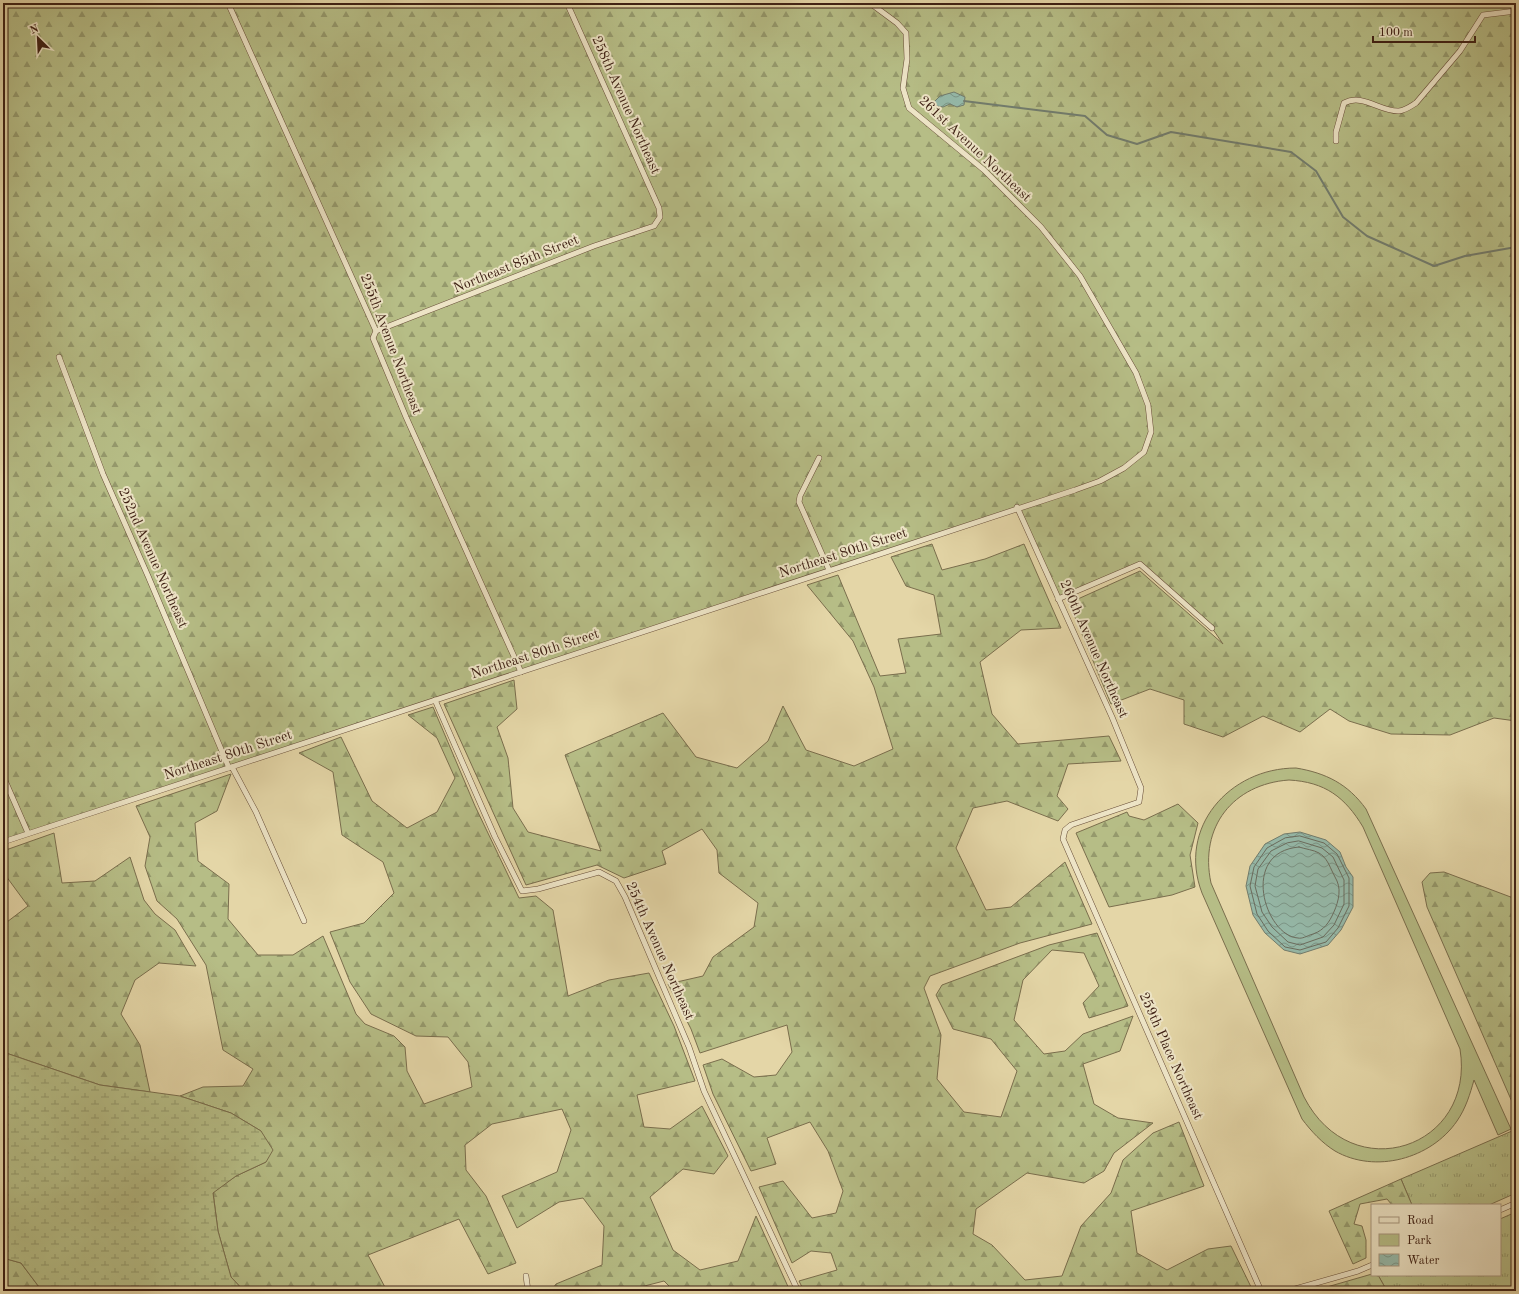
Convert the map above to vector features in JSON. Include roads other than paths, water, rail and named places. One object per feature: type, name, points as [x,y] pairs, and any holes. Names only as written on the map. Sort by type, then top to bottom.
[{"type":"street","name":"255th Avenue Northeast","points":[[228,3],[376,331],[373,338],[404,411],[521,672]]},
{"type":"street","name":"258th Avenue Northeast","points":[[567,3],[656,202],[660,217]]},
{"type":"street","name":"261st Avenue Northeast","points":[[870,3],[896,23],[906,33],[907,59],[903,88],[909,108],[984,170],[1041,227],[1080,276],[1136,373],[1148,405],[1151,432],[1144,452],[1124,468],[1100,481],[1075,490]]},
{"type":"street","points":[[1336,141],[1336,132],[1344,103],[1351,99],[1396,110],[1408,108],[1416,103],[1460,51],[1484,15],[1516,11]]},
{"type":"street","name":"Northeast 85th Street","points":[[376,331],[594,246],[654,226],[660,217]]},
{"type":"street","name":"252nd Avenue Northeast","points":[[59,357],[103,474],[230,767],[256,812],[304,921]]},
{"type":"street","points":[[819,458],[800,496],[799,502],[829,570]]},
{"type":"street","name":"Northeast 80th Street","points":[[3,842],[1075,490]]},
{"type":"street","name":"260th Avenue Northeast","points":[[1017,508],[1112,717],[1141,788],[1139,802],[1071,825],[1065,830]]},
{"type":"street","points":[[1058,599],[1140,564],[1212,628]]},
{"type":"street","name":"254th Avenue Northeast","points":[[436,700],[495,837],[522,891],[538,889],[599,872],[616,881],[625,897],[689,1047],[704,1091],[798,1291]]},
{"type":"street","points":[[3,776],[28,833]]},
{"type":"street","name":"259th Place Northeast","points":[[1065,830],[1063,839],[1261,1291]]},
{"type":"street","points":[[1501,1210],[1516,1203]]},
{"type":"street","points":[[1288,1291],[1358,1271],[1371,1265]]},
{"type":"street","points":[[526,1276],[528,1291]]},
{"type":"water","points":[[954,92],[965,97],[964,105],[957,107],[950,104],[943,107],[936,106],[934,102],[940,96]]},
{"type":"water","points":[[1300,832],[1326,840],[1340,852],[1346,867],[1353,877],[1353,907],[1341,930],[1328,945],[1300,954],[1284,950],[1265,933],[1253,915],[1246,886],[1250,866],[1265,844],[1284,834]]},
{"type":"waterway","points":[[964,101],[1085,116],[1107,135],[1137,144],[1171,132],[1291,152],[1316,171],[1343,217],[1367,236],[1434,266],[1465,256],[1516,247]]}]
